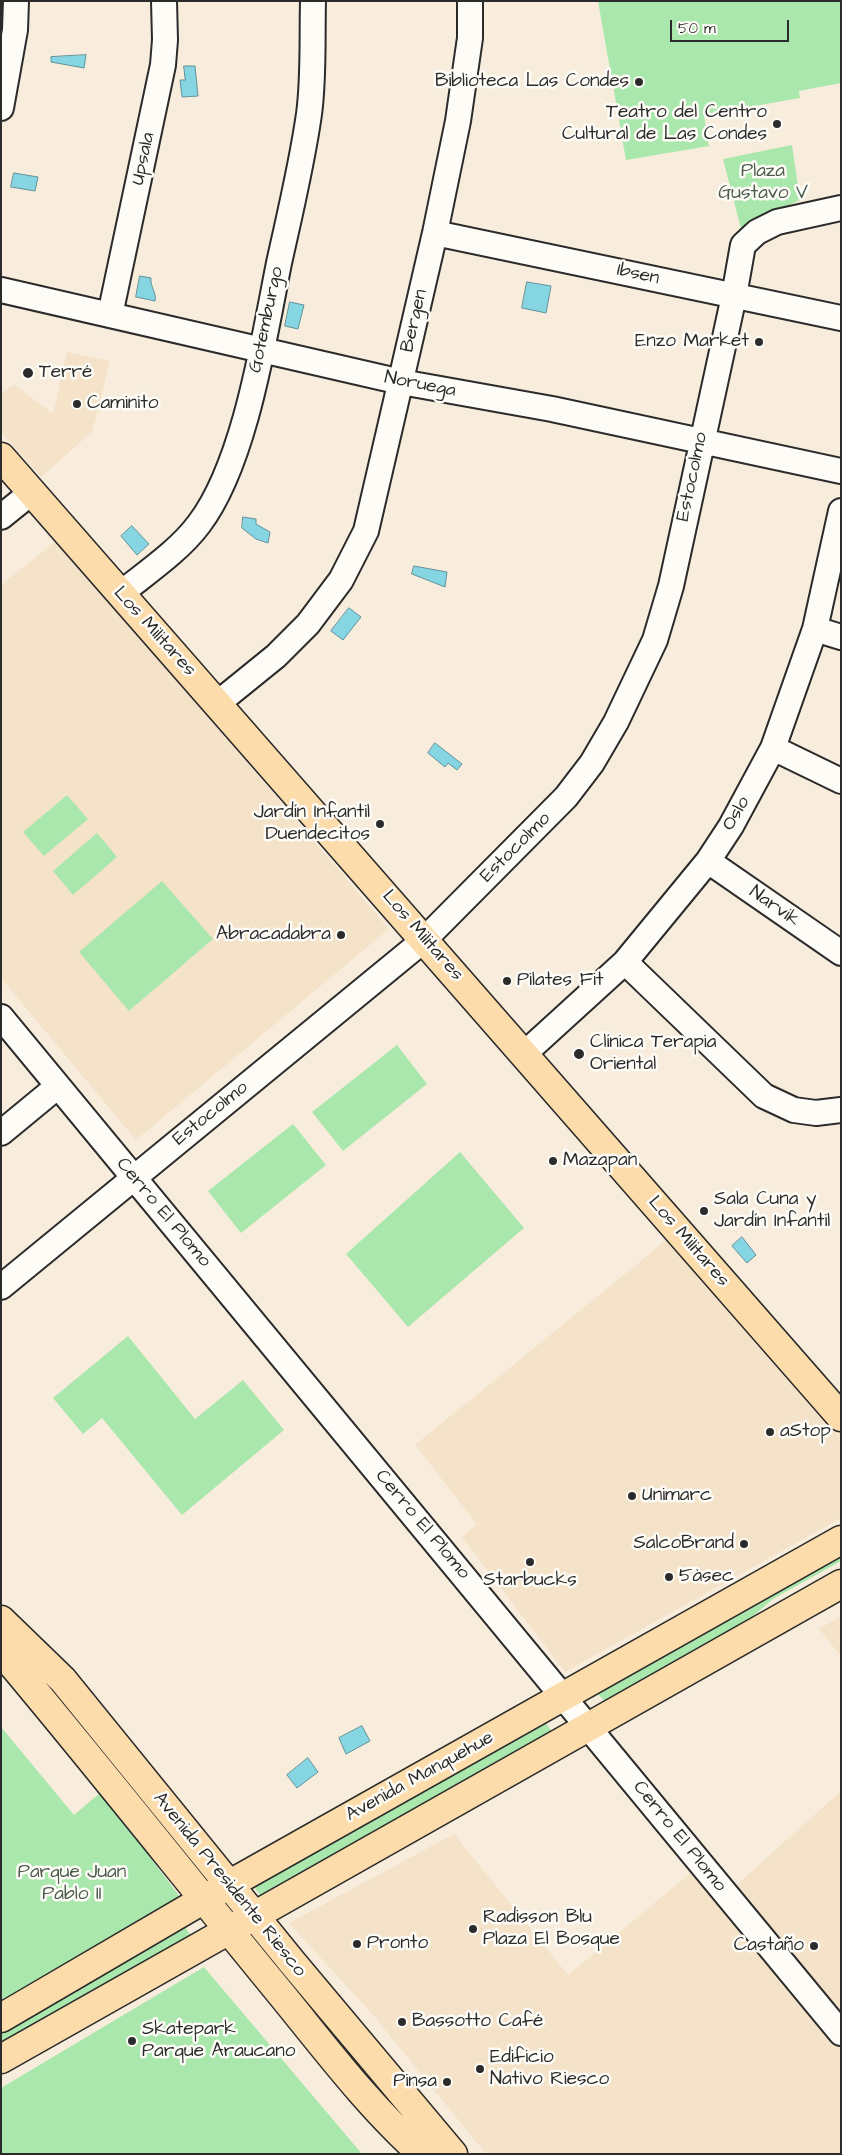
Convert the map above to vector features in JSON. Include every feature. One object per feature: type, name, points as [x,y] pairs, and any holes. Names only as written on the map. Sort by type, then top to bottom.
[{"type":"main road","name":"Los Militares","points":[[1,458],[218,703],[841,1416]]},
{"type":"main road","name":"Avenida Manquehue","points":[[1,2018],[230,1884],[841,1540]]},
{"type":"main road","name":"Avenida Manquehue","points":[[1,2059],[841,1584]]},
{"type":"main road","name":"Avenida Presidente Riesco","points":[[1,1620],[63,1680],[254,1916],[453,2154]]},
{"type":"main road","name":"Avenida Presidente Riesco","points":[[1,1651],[109,1780],[228,1930],[373,2104],[422,2154]]},
{"type":"street","points":[[1,108],[15,30],[16,1]]},
{"type":"street","name":"Upsala","points":[[110,316],[163,65],[165,40],[164,1]]},
{"type":"street","name":"Gotemburgo","points":[[120,594],[184,541],[199,525],[215,500],[240,434],[261,351],[309,114],[312,81],[313,1]]},
{"type":"street","name":"Bergen","points":[[218,703],[293,640],[326,602],[341,580],[366,531],[435,233],[458,121],[470,38],[470,1]]},
{"type":"street","name":"Estocolmo","points":[[1,1287],[424,940],[566,797],[592,763],[616,722],[655,640],[671,586],[701,440],[734,296],[743,245],[757,232],[777,222],[841,208]]},
{"type":"street","name":"Ibsen","points":[[435,233],[841,318]]},
{"type":"street","name":"Noruega","points":[[1,290],[401,382],[552,409],[841,471]]},
{"type":"street","points":[[1,517],[32,492]]},
{"type":"street","name":"Oslo","points":[[524,1054],[625,962],[708,861],[731,826],[773,748],[815,629],[841,511]]},
{"type":"street","points":[[815,629],[841,637]]},
{"type":"street","points":[[773,748],[841,781]]},
{"type":"street","name":"Narvik","points":[[708,861],[841,953]]},
{"type":"street","points":[[625,962],[764,1096],[794,1110],[816,1113],[841,1110]]},
{"type":"street","name":"Cerro El Plomo","points":[[1,1017],[841,2033]]},
{"type":"street","points":[[1,1133],[58,1086]]},
{"type":"street","points":[[1,1607],[63,1680]]},
{"type":"shaded area","name":"Caminito","points":[[67,352],[110,361],[92,432],[41,477],[1,432],[1,394],[14,384],[53,414]]},
{"type":"shaded area","points":[[57,540],[389,929],[136,1140],[1,978],[1,585]]},
{"type":"shaded area","points":[[688,1219],[841,1394],[841,1518],[565,1672],[462,1537],[477,1524],[415,1445],[652,1252]]},
{"type":"shaded area","points":[[841,1616],[841,1656],[819,1629]]},
{"type":"shaded area","points":[[841,1791],[841,2154],[486,2154],[373,2015],[289,1923],[454,1834],[568,1975],[706,1860],[732,1889]]},
{"type":"green space","points":[[598,1],[841,1],[841,83],[799,91],[800,98],[704,115],[709,146],[626,160]]},
{"type":"green space","name":"Plaza Gustavo V","points":[[792,145],[800,200],[741,229],[723,159]]},
{"type":"green space","points":[[67,795],[88,819],[44,856],[23,832]]},
{"type":"green space","points":[[97,833],[117,857],[73,895],[53,871]]},
{"type":"green space","points":[[162,881],[213,939],[129,1011],[79,952]]},
{"type":"green space","points":[[397,1045],[427,1084],[343,1151],[312,1112]]},
{"type":"green space","points":[[293,1124],[326,1165],[241,1233],[208,1191]]},
{"type":"green space","points":[[460,1152],[524,1228],[408,1327],[346,1254]]},
{"type":"green space","points":[[128,1336],[195,1419],[243,1380],[284,1430],[182,1515],[102,1418],[83,1434],[53,1398]]},
{"type":"green space","points":[[841,1555],[841,1561],[773,1599],[746,1622],[606,1703],[597,1693]]},
{"type":"green space","points":[[545,1722],[553,1733],[262,1898],[254,1887]]},
{"type":"green space","name":"Parque Juan Pablo II","points":[[1,1727],[74,1815],[101,1792],[183,1901],[1,2005]]},
{"type":"green space","points":[[185,1927],[191,1936],[1,2043],[1,2031]]},
{"type":"green space","points":[[204,1967],[362,2154],[1,2154],[1,2088]]},
{"type":"water","points":[[86,55],[84,68],[51,62],[51,57]]},
{"type":"water","points":[[184,66],[195,66],[198,96],[182,97],[180,80],[185,80]]},
{"type":"water","points":[[14,173],[38,177],[35,191],[11,187]]},
{"type":"water","points":[[140,276],[151,278],[155,301],[136,297]]},
{"type":"water","points":[[527,282],[551,286],[546,313],[522,308]]},
{"type":"water","points":[[290,302],[304,305],[298,329],[285,326]]},
{"type":"water","points":[[243,517],[256,519],[256,524],[270,532],[268,543],[256,539],[242,528]]},
{"type":"water","points":[[132,526],[149,544],[137,555],[121,536]]},
{"type":"water","points":[[414,566],[447,572],[445,587],[412,574]]},
{"type":"water","points":[[349,608],[361,617],[343,640],[331,631]]},
{"type":"water","points":[[435,743],[462,764],[457,770],[448,763],[445,767],[428,753]]},
{"type":"water","points":[[742,1237],[756,1255],[747,1263],[732,1246]]},
{"type":"water","points":[[362,1726],[370,1741],[346,1754],[339,1738]]},
{"type":"water","points":[[308,1758],[318,1772],[297,1788],[287,1775]]},
{"type":"place","name":"Biblioteca Las Condes","points":[[639,82]]},
{"type":"place","name":"Teatro del Centro Cultural de Las Condes","points":[[777,124]]},
{"type":"place","name":"Enzo Market","points":[[759,342]]},
{"type":"place","name":"Terré","points":[[28,373]]},
{"type":"place","name":"Caminito","points":[[77,404]]},
{"type":"place","name":"Jardín Infantil Duendecitos","points":[[380,824]]},
{"type":"place","name":"Abracadabra","points":[[341,935]]},
{"type":"place","name":"Pilates Fit","points":[[507,981]]},
{"type":"place","name":"Clínica Terapia Oriental","points":[[579,1054]]},
{"type":"place","name":"Mazapan","points":[[553,1161]]},
{"type":"place","name":"Sala Cuna y Jardín Infantil","points":[[704,1211]]},
{"type":"place","name":"aStop","points":[[770,1432]]},
{"type":"place","name":"Unimarc","points":[[632,1496]]},
{"type":"place","name":"SalcoBrand","points":[[744,1544]]},
{"type":"place","name":"Starbucks","points":[[530,1562]]},
{"type":"place","name":"5àsec","points":[[669,1577]]},
{"type":"place","name":"Radisson Blu Plaza El Bosque","points":[[473,1929]]},
{"type":"place","name":"Pronto","points":[[357,1944]]},
{"type":"place","name":"Castaño","points":[[814,1946]]},
{"type":"place","name":"Bassotto Café","points":[[402,2022]]},
{"type":"place","name":"Skatepark Parque Araucano","points":[[132,2041]]},
{"type":"place","name":"Edificio Nativo Riesco","points":[[480,2069]]},
{"type":"place","name":"Pinsa","points":[[447,2082]]}]
